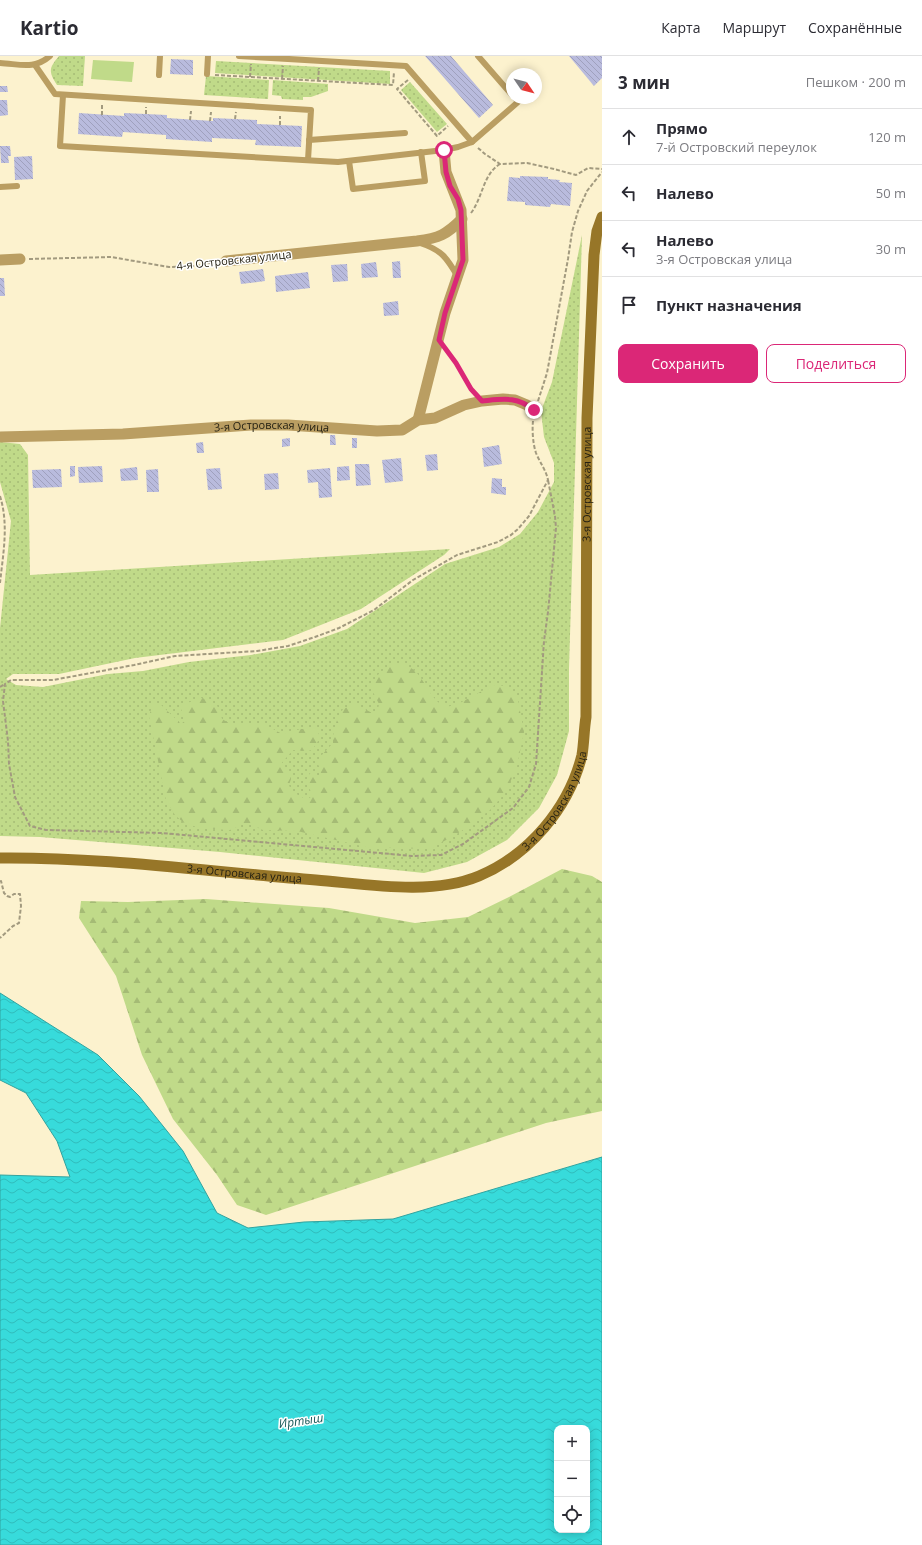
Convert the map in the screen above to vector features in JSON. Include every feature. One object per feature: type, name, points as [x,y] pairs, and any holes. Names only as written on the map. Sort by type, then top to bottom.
[{"type":"main road","name":"3-я Островская улица","points":[[0,858],[68,859],[411,888],[448,886],[478,877],[504,864],[528,846],[559,809],[572,784],[582,754],[586,717],[586,418],[594,255],[597,231],[602,217]]},
{"type":"street","points":[[418,420],[445,313],[463,260],[462,220],[458,199],[450,186],[446,172],[444,150]]},
{"type":"street","name":"4-я Островская улица","points":[[226,261],[417,242],[436,238],[451,230],[462,220]]},
{"type":"street","points":[[0,260],[20,259]]},
{"type":"street","name":"3-я Островская улица","points":[[0,437],[123,434],[250,425],[288,425],[377,431],[402,430],[418,420],[435,418],[464,405],[482,401],[514,400],[527,405],[534,410]]},
{"type":"lane","points":[[0,63],[35,65],[43,62],[50,56]]},
{"type":"lane","points":[[159,75],[160,56]]},
{"type":"lane","points":[[207,74],[208,56]]},
{"type":"lane","points":[[239,56],[406,66],[472,142]]},
{"type":"lane","points":[[478,56],[506,88]]},
{"type":"lane","points":[[35,65],[55,94],[311,110],[308,160]]},
{"type":"lane","points":[[63,95],[60,146],[338,162],[444,150],[458,147],[472,142],[516,104]]},
{"type":"lane","points":[[309,140],[405,134]]},
{"type":"lane","points":[[349,161],[352,189],[396,184],[424,180],[421,152]]},
{"type":"lane","points":[[0,187],[17,186]]},
{"type":"lane","points":[[417,242],[434,247],[448,259],[458,276]]},
{"type":"path","points":[[250,77],[252,57]]},
{"type":"path","points":[[282,79],[284,59]]},
{"type":"path","points":[[318,81],[319,61]]},
{"type":"path","points":[[393,86],[394,65]]},
{"type":"path","points":[[207,74],[393,86],[437,136],[454,121]]},
{"type":"path","points":[[397,89],[414,75]]},
{"type":"path","points":[[96,104],[102,104],[102,115]]},
{"type":"path","points":[[139,106],[146,107],[146,114]]},
{"type":"path","points":[[190,120],[191,110],[198,110]]},
{"type":"path","points":[[204,110],[217,111]]},
{"type":"path","points":[[210,121],[211,111]]},
{"type":"path","points":[[230,112],[243,113]]},
{"type":"path","points":[[235,119],[236,112]]},
{"type":"path","points":[[280,115],[280,125]]},
{"type":"path","points":[[472,142],[485,154],[500,164]]},
{"type":"path","points":[[462,220],[466,220],[477,206],[492,168],[500,164],[527,163],[576,176],[588,168],[602,169]]},
{"type":"path","points":[[4,684],[3,701],[9,764],[15,797],[30,826],[46,830],[162,833],[412,856],[441,855],[464,844],[513,808],[529,787],[536,764],[542,655],[548,612],[556,528],[547,472],[536,453],[532,428],[534,410],[547,373],[572,232],[578,211],[587,192],[602,172]]},
{"type":"path","name":"4-я Островская улица","points":[[20,259],[110,257],[169,267],[196,266],[226,261]]},
{"type":"path","points":[[439,340],[456,363],[471,389],[482,401]]},
{"type":"path","points":[[0,687],[11,680],[53,680],[134,666],[175,656],[280,647],[315,637],[339,628],[374,610],[413,580],[457,554],[498,542],[511,535],[529,516],[548,480]]},
{"type":"path","points":[[0,496],[4,509],[5,525],[0,583]]},
{"type":"path","points":[[0,938],[13,926],[19,923],[21,906],[20,894],[14,894],[10,897],[7,896],[4,893],[1,881]]},
{"type":"green space","points":[[59,56],[85,56],[83,86],[57,85],[52,76],[51,70],[53,64]]},
{"type":"green space","points":[[93,60],[134,62],[132,82],[91,79]]},
{"type":"green space","points":[[216,61],[390,71],[390,84],[215,73]]},
{"type":"green space","points":[[206,76],[269,80],[268,99],[204,95]]},
{"type":"green space","points":[[273,80],[328,84],[328,91],[311,97],[303,97],[303,100],[282,99],[281,96],[272,95]]},
{"type":"green space","points":[[410,82],[447,124],[437,132],[401,90]]},
{"type":"green space","points":[[582,235],[569,669],[569,731],[557,775],[539,808],[507,840],[467,862],[424,873],[220,852],[40,837],[0,836],[0,628],[11,521],[0,482],[0,442],[20,444],[28,455],[30,575],[450,549],[444,555],[361,609],[283,640],[135,658],[59,674],[13,674],[6,679],[16,685],[43,687],[108,674],[143,671],[189,662],[251,655],[300,646],[347,629],[445,564],[499,547],[520,534],[538,512],[554,482],[554,463],[544,437],[541,411],[552,382]]},
{"type":"green space","points":[[398,663],[412,668],[437,701],[447,707],[460,703],[493,685],[506,686],[515,693],[518,700],[524,732],[517,766],[506,792],[490,810],[460,832],[432,848],[426,849],[366,847],[297,831],[263,830],[246,823],[230,830],[200,828],[184,823],[175,815],[166,800],[149,716],[153,704],[159,703],[181,724],[186,720],[181,709],[184,704],[202,698],[218,707],[222,719],[232,725],[264,724],[282,734],[301,729],[315,729],[319,734],[318,741],[312,750],[293,750],[279,766],[290,774],[291,779],[289,785],[291,791],[307,800],[312,796],[307,780],[310,773],[321,776],[318,764],[320,757],[333,743],[335,725],[343,709],[356,704],[372,713],[378,710],[379,704],[371,688],[372,683],[377,675]]},
{"type":"green space","points":[[562,869],[592,876],[602,882],[602,1111],[546,1123],[266,1215],[237,1205],[217,1175],[173,1119],[142,1055],[116,976],[79,918],[81,901],[128,902],[206,899],[329,908],[415,923],[468,917]]},
{"type":"water","name":"Иртыш","points":[[0,993],[98,1055],[139,1096],[183,1151],[217,1213],[248,1228],[304,1222],[393,1219],[602,1157],[602,1545],[0,1545],[0,1175],[70,1177],[57,1141],[26,1093],[0,1080]]},
{"type":"building","points":[[425,56],[451,56],[493,105],[479,118]]},
{"type":"building","points":[[569,56],[602,56],[602,78],[594,86]]},
{"type":"building","points":[[171,59],[193,60],[193,75],[170,74]]},
{"type":"building","points":[[0,86],[7,86],[8,92],[0,92]]},
{"type":"building","points":[[0,100],[7,100],[8,115],[0,116]]},
{"type":"building","points":[[79,113],[124,116],[124,113],[167,115],[167,118],[213,121],[213,118],[257,120],[257,124],[302,126],[301,147],[255,145],[256,140],[212,138],[212,142],[166,139],[166,135],[123,132],[122,137],[78,134]]},
{"type":"building","points":[[0,146],[10,146],[11,156],[8,156],[9,163],[1,163]]},
{"type":"building","points":[[32,156],[33,179],[15,180],[14,157]]},
{"type":"building","points":[[520,176],[548,177],[548,179],[560,180],[559,182],[572,183],[570,206],[551,204],[550,207],[525,205],[525,202],[507,201],[509,177],[520,178]]},
{"type":"building","points":[[400,261],[401,278],[393,278],[392,262]]},
{"type":"building","points":[[376,262],[378,277],[362,278],[361,264]]},
{"type":"building","points":[[347,264],[348,281],[333,282],[331,265]]},
{"type":"building","points":[[263,269],[265,281],[241,284],[239,272]]},
{"type":"building","points":[[308,272],[310,288],[276,292],[275,276]]},
{"type":"building","points":[[0,278],[4,278],[5,296],[0,296]]},
{"type":"building","points":[[398,301],[399,315],[384,316],[383,303]]},
{"type":"building","points":[[330,435],[335,435],[336,445],[330,445]]},
{"type":"building","points":[[290,438],[290,446],[282,447],[282,439]]},
{"type":"building","points":[[352,438],[357,438],[357,448],[352,448]]},
{"type":"building","points":[[203,442],[204,453],[197,453],[196,443]]},
{"type":"building","points":[[499,445],[502,464],[484,467],[482,448]]},
{"type":"building","points":[[437,454],[438,470],[427,471],[425,455]]},
{"type":"building","points":[[401,458],[403,481],[385,483],[382,460]]},
{"type":"building","points":[[355,464],[369,464],[371,485],[356,486]]},
{"type":"building","points":[[70,466],[75,466],[75,476],[70,477]]},
{"type":"building","points":[[102,466],[103,482],[79,483],[78,467]]},
{"type":"building","points":[[349,466],[350,480],[337,481],[337,467]]},
{"type":"building","points":[[137,467],[138,480],[121,481],[120,469]]},
{"type":"building","points":[[220,468],[222,489],[208,490],[206,469]]},
{"type":"building","points":[[330,468],[332,497],[319,498],[318,482],[308,483],[307,470]]},
{"type":"building","points":[[61,469],[62,487],[33,488],[32,470]]},
{"type":"building","points":[[158,469],[159,492],[147,492],[146,470]]},
{"type":"building","points":[[278,473],[279,489],[265,490],[264,474]]},
{"type":"building","points":[[492,478],[502,479],[502,487],[506,487],[506,495],[491,493]]},
{"type":"route","points":[[444,150],[446,172],[450,186],[458,199],[461,210],[463,260],[445,313],[439,340],[463,372],[471,389],[482,401],[503,399],[514,400],[527,405],[534,410]]}]
